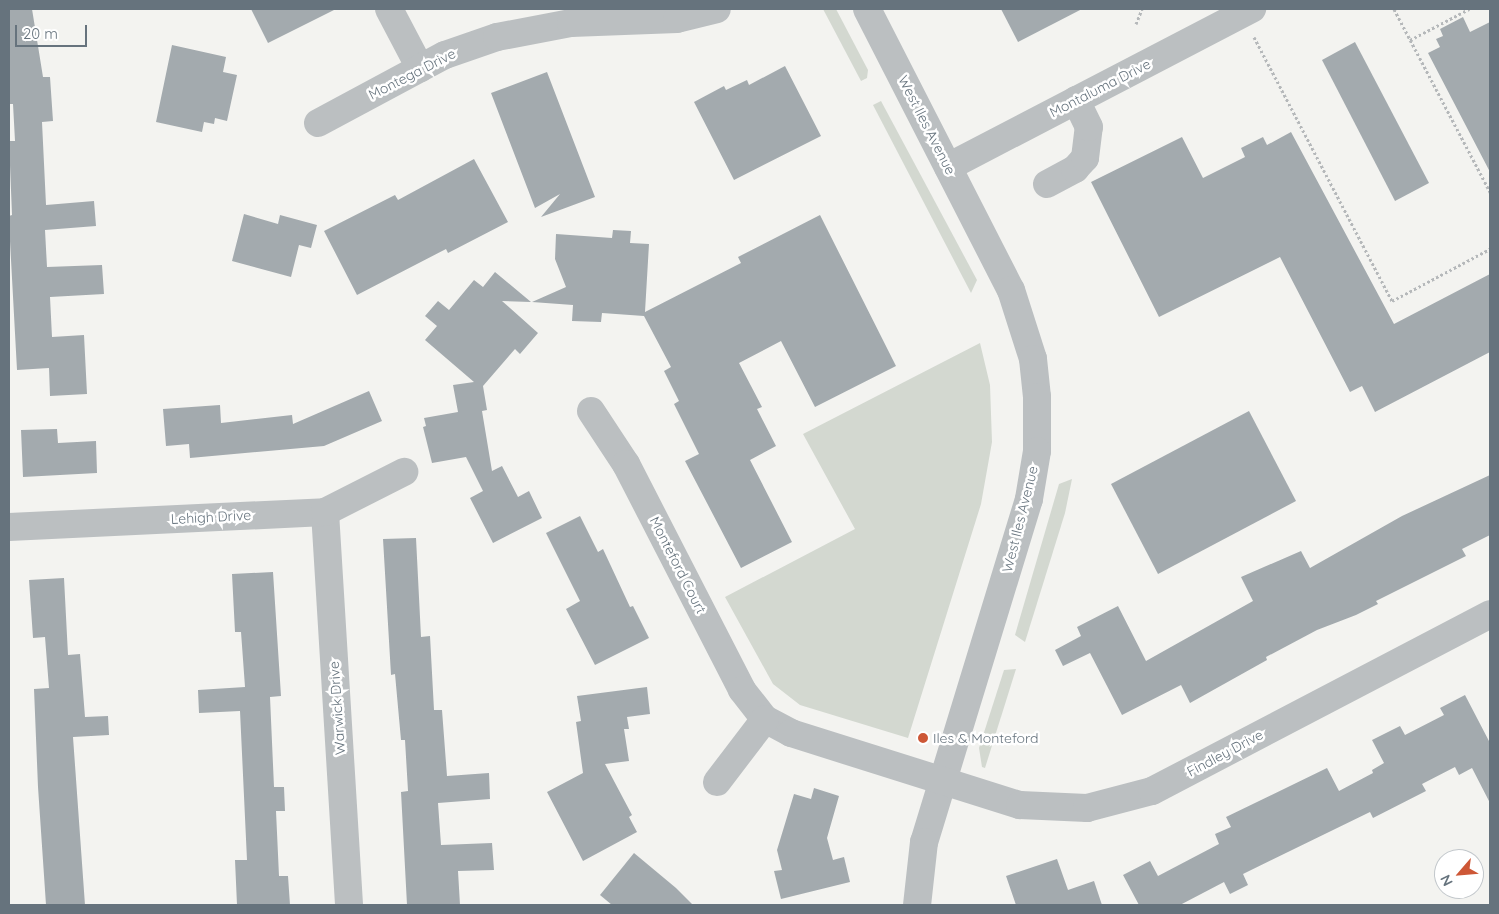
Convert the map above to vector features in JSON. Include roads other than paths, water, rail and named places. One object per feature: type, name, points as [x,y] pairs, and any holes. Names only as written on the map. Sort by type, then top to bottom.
[{"type":"street","points":[[389,9],[420,68]]},
{"type":"street","name":"Montega Drive","points":[[318,123],[420,68],[479,43],[531,29],[571,23],[677,19],[717,9]]},
{"type":"street","name":"West Iles Avenue","points":[[867,9],[1020,311],[1033,359],[1037,396],[1037,451],[1019,534],[924,842],[917,905]]},
{"type":"street","name":"Montaluma Drive","points":[[948,167],[1252,9]]},
{"type":"street","points":[[1047,184],[1075,169],[1085,158],[1089,127],[1076,100]]},
{"type":"street","name":"Monteford Court","points":[[591,411],[626,464],[742,690],[765,720],[791,733],[942,780]]},
{"type":"street","name":"Lehigh Drive","points":[[9,527],[325,512],[404,472]]},
{"type":"street","name":"Warwick Drive","points":[[325,512],[349,905]]},
{"type":"street","name":"Findley Drive","points":[[942,780],[1020,804],[1044,808],[1088,808],[1132,798],[1152,791],[1490,614]]},
{"type":"street","points":[[717,782],[765,720]]},
{"type":"place","name":"Iles & Monteford","points":[[923,738]]}]
